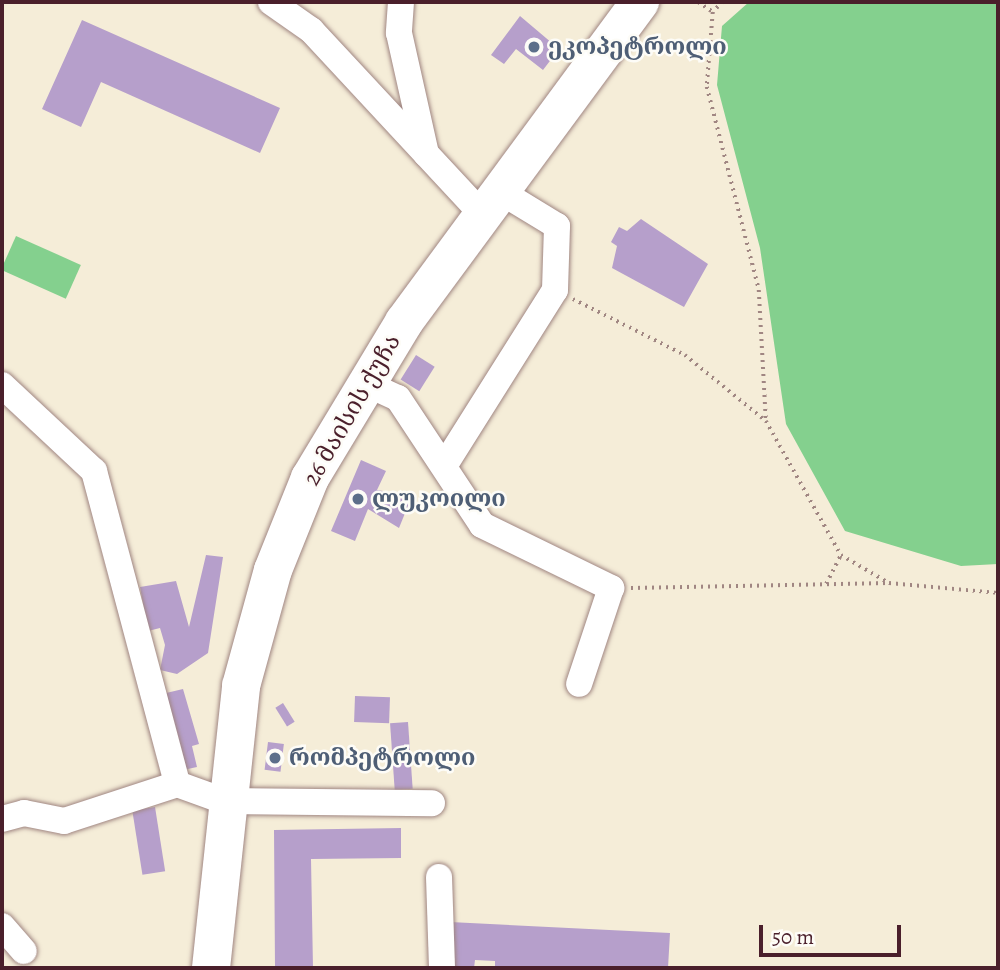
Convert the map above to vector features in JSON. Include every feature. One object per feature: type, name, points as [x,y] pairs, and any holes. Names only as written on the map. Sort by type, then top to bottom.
[{"type":"highway","name":"26 მაისის ქუჩა","points":[[211,968],[224,802],[241,686],[273,570],[310,478],[363,382],[489,201],[640,2]]},
{"type":"street","points":[[271,2],[312,30],[426,156],[489,201],[557,226],[555,290],[446,463]]},
{"type":"street","points":[[401,2],[399,33],[426,156]]},
{"type":"street","points":[[363,382],[398,398],[446,463],[482,525],[611,588],[579,684]]},
{"type":"street","points":[[2,385],[94,471],[177,784]]},
{"type":"street","points":[[2,819],[24,813],[64,821],[177,784],[224,802],[432,803]]},
{"type":"street","points":[[439,877],[442,968]]},
{"type":"street","points":[[2,926],[24,951]]},
{"type":"path","points":[[698,2],[713,12]]},
{"type":"path","points":[[723,2],[713,12],[707,87],[759,290],[766,421]]},
{"type":"path","points":[[555,290],[685,355],[766,421],[841,555],[889,583]]},
{"type":"path","points":[[826,584],[841,555]]},
{"type":"path","points":[[611,588],[889,583],[998,593]]},
{"type":"green space","points":[[749,2],[998,2],[998,564],[961,566],[845,531],[786,424],[760,248],[717,85],[722,26]]},
{"type":"green space","points":[[16,236],[81,265],[66,299],[2,270]]},
{"type":"building","points":[[520,16],[559,49],[543,70],[516,49],[504,64],[491,55]]},
{"type":"building","points":[[82,20],[280,108],[260,153],[101,82],[81,127],[42,109]]},
{"type":"building","points":[[641,219],[708,264],[684,307],[612,268],[617,246],[611,242],[619,227],[627,231]]},
{"type":"building","points":[[416,355],[435,367],[419,391],[401,380]]},
{"type":"building","points":[[361,460],[386,471],[377,490],[412,496],[399,528],[368,509],[355,541],[331,531]]},
{"type":"building","points":[[206,555],[223,557],[208,653],[177,674],[160,670],[165,645],[160,628],[148,631],[140,587],[176,581],[189,627]]},
{"type":"building","points":[[183,689],[199,744],[192,746],[197,767],[183,770],[162,694]]},
{"type":"building","points":[[355,696],[390,697],[389,723],[354,722]]},
{"type":"building","points":[[283,703],[295,722],[287,726],[275,708]]},
{"type":"building","points":[[408,722],[413,789],[395,790],[390,723]]},
{"type":"building","points":[[268,742],[284,744],[280,772],[265,770]]},
{"type":"building","points":[[155,807],[165,871],[142,875],[132,811]]},
{"type":"building","points":[[401,828],[401,858],[311,859],[313,968],[275,968],[274,830]]},
{"type":"building","points":[[450,922],[670,933],[668,968],[495,968],[495,961],[475,960],[474,968],[448,968]]},
{"type":"place","name":"ეკოპეტროლი","points":[[534,47]]},
{"type":"place","name":"ლუკოილი","points":[[358,499]]},
{"type":"place","name":"რომპეტროლი","points":[[275,758]]}]
